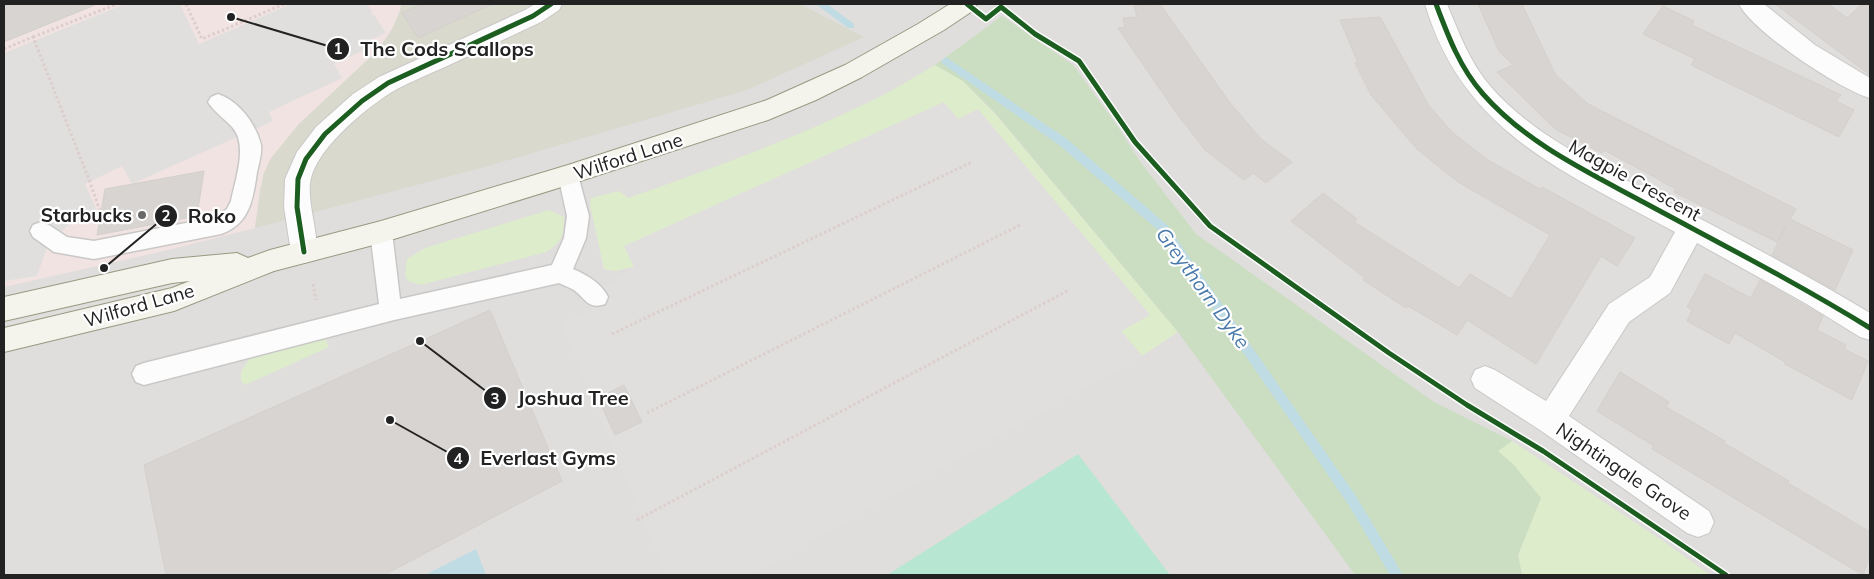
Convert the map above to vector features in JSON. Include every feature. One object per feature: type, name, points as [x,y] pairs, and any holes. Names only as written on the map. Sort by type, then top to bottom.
[{"type":"main road","name":"Wilford Lane","points":[[4,340],[174,299],[270,261],[381,232],[568,175],[785,104],[840,79],[940,23],[966,4]]},
{"type":"main road","name":"Wilford Lane","points":[[4,309],[172,271],[270,261]]},
{"type":"street","points":[[304,252],[297,207],[298,179],[306,159],[325,134],[362,101],[388,83],[539,13],[551,4]]},
{"type":"street","name":"Magpie Crescent","points":[[1436,4],[1447,36],[1461,64],[1483,94],[1509,119],[1545,147],[1583,170],[1842,310],[1870,328]]},
{"type":"street","points":[[1750,4],[1804,51],[1850,80],[1870,89]]},
{"type":"street","name":"Nightingale Grove","points":[[1550,420],[1619,313],[1660,285],[1691,228]]},
{"type":"street","name":"Nightingale Grove","points":[[1485,379],[1550,420],[1698,522]]},
{"type":"lane","points":[[41,231],[62,246],[94,250],[221,225],[236,215],[242,202],[251,147],[244,127],[232,113],[218,102]]},
{"type":"lane","points":[[560,273],[575,238],[578,216],[568,175]]},
{"type":"lane","points":[[381,232],[388,300],[394,310]]},
{"type":"lane","points":[[144,374],[394,310],[560,273],[581,283],[597,297]]},
{"type":"path","points":[[4,49],[117,4]]},
{"type":"path","points":[[186,4],[202,39],[284,4]]},
{"type":"path","points":[[33,37],[100,211],[94,250]]},
{"type":"path","points":[[612,334],[972,162]]},
{"type":"path","points":[[647,413],[1020,225]]},
{"type":"path","points":[[313,284],[318,308]]},
{"type":"path","points":[[637,520],[1068,290]]},
{"type":"shaded area","points":[[4,4],[1870,4],[1870,575],[4,575]]},
{"type":"shaded area","points":[[4,4],[401,4],[401,7],[392,29],[378,50],[298,125],[260,188],[255,228],[164,251],[4,287]]},
{"type":"shaded area","points":[[125,4],[180,4],[199,44],[291,4],[367,4],[372,11],[371,14],[374,15],[386,33],[363,43],[366,49],[334,64],[342,78],[269,112],[273,121],[132,184],[122,166],[85,184],[97,211],[67,226],[47,247],[37,276],[4,281],[4,53]]},
{"type":"shaded area","points":[[401,4],[800,4],[864,37],[747,90],[488,166],[255,228],[263,175],[271,158],[298,125],[378,50],[399,15]]},
{"type":"shaded area","points":[[944,102],[958,119],[978,109],[1150,315],[1121,331],[1142,356],[751,575],[666,575],[561,323],[589,311],[607,286],[634,267],[624,246]]},
{"type":"green space","points":[[1002,16],[1073,65],[1116,124],[1139,160],[1196,234],[1434,402],[1512,441],[1498,451],[1514,465],[1541,498],[1518,555],[1522,575],[1355,575],[1178,332],[997,115],[963,81],[935,65]]},
{"type":"green space","points":[[935,65],[963,81],[997,116],[1178,332],[1142,356],[1121,331],[1149,315],[958,119],[789,174],[625,246],[634,267],[614,271],[604,269],[590,205],[591,198],[619,191],[628,198],[750,153],[840,116],[894,89]]},
{"type":"green space","points":[[549,210],[564,217],[564,224],[563,234],[559,242],[546,252],[421,285],[408,281],[405,276],[407,259],[425,248]]},
{"type":"green space","points":[[325,339],[329,347],[245,385],[241,381],[241,372],[250,358]]},
{"type":"green space","points":[[1512,441],[1663,541],[1710,575],[1522,575],[1518,555],[1531,523],[1498,451]]},
{"type":"green space","points":[[1078,454],[1170,575],[887,575]]},
{"type":"water","points":[[476,549],[486,575],[425,575]]},
{"type":"building","points":[[4,4],[95,4],[95,5],[4,42]]},
{"type":"building","points":[[423,4],[492,4],[418,38],[402,13]]},
{"type":"building","points":[[1160,4],[1230,103],[1261,139],[1292,162],[1266,183],[1253,173],[1244,180],[1205,150],[1175,111],[1118,28],[1125,27],[1123,18],[1137,17],[1134,6]]},
{"type":"building","points":[[1478,4],[1522,4],[1555,74],[1588,104],[1796,209],[1790,219],[1853,250],[1835,290],[1772,255],[1786,226],[1777,242],[1674,192],[1676,189],[1604,150],[1602,153],[1555,129],[1497,72],[1513,65],[1499,51]]},
{"type":"building","points":[[1775,4],[1828,4],[1847,18],[1862,4],[1870,4],[1870,75]]},
{"type":"building","points":[[1663,6],[1694,21],[1692,25],[1841,95],[1836,101],[1854,110],[1839,137],[1691,65],[1695,59],[1643,34]]},
{"type":"building","points":[[1380,17],[1429,106],[1453,133],[1488,160],[1635,238],[1617,266],[1601,256],[1536,364],[1467,320],[1457,335],[1408,306],[1406,308],[1363,280],[1365,278],[1291,221],[1323,193],[1357,219],[1354,222],[1459,288],[1470,274],[1511,299],[1550,235],[1458,182],[1417,149],[1371,95],[1355,63],[1358,63],[1340,20]]},
{"type":"building","points":[[204,171],[197,216],[97,235],[105,189]]},
{"type":"building","points":[[1705,274],[1751,298],[1760,280],[1823,316],[1817,330],[1846,345],[1844,349],[1868,361],[1852,400],[1785,364],[1785,362],[1735,333],[1729,344],[1687,321],[1692,310],[1687,307]]},
{"type":"building","points":[[490,310],[562,481],[384,575],[166,575],[144,465]]},
{"type":"building","points":[[1620,372],[1669,402],[1666,407],[1725,441],[1724,443],[1870,532],[1870,555],[1863,575],[1652,449],[1654,446],[1597,411]]},
{"type":"building","points":[[624,385],[642,422],[615,435],[598,398]]},
{"type":"waterway","name":"Greythorn Dyke","points":[[821,4],[851,26]]},
{"type":"waterway","name":"Greythorn Dyke","points":[[946,61],[1063,142],[1163,228],[1352,500],[1397,575]]},
{"type":"cycle path","points":[[304,252],[297,207],[298,179],[306,159],[325,134],[362,101],[388,83],[533,16],[551,4]]},
{"type":"cycle path","points":[[967,4],[986,19],[1001,7],[1035,34],[1079,61],[1135,142],[1210,226],[1389,353],[1467,405],[1543,451],[1726,575]]},
{"type":"cycle path","points":[[1436,4],[1450,40],[1475,84],[1518,127],[1578,167],[1786,278],[1870,328]]},
{"type":"place","name":"The Cods Scallops","points":[[231,17]]},
{"type":"place","name":"Starbucks","points":[[142,215]]},
{"type":"place","name":"Roko","points":[[104,268]]},
{"type":"place","name":"Joshua Tree","points":[[420,341]]},
{"type":"place","name":"Everlast Gyms","points":[[390,420]]}]
